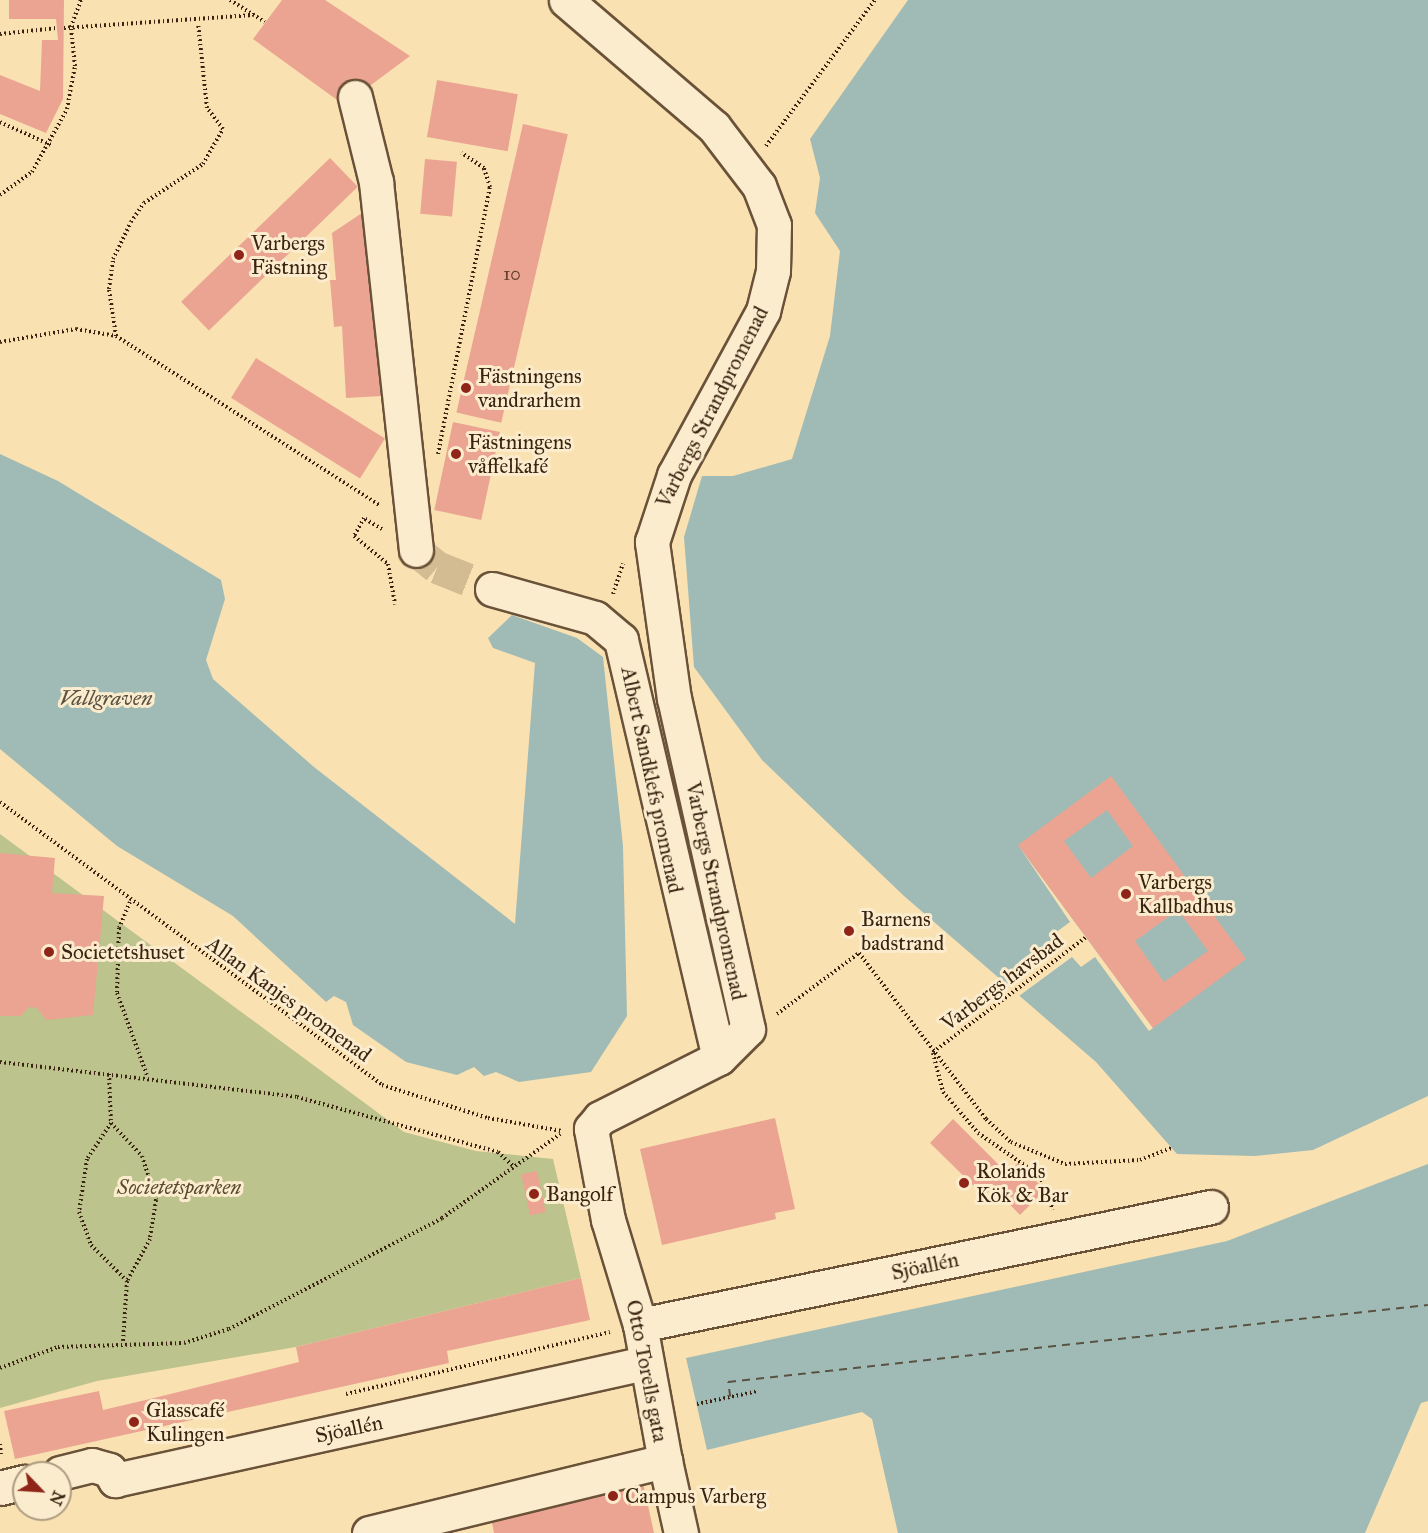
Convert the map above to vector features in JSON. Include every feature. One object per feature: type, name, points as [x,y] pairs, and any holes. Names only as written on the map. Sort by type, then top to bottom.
[{"type":"street","name":"Varbergs Strandpromenad","points":[[566,0],[714,127],[748,171],[774,225],[771,281],[763,311],[674,475],[652,535],[674,699],[748,1029],[719,1058]]},
{"type":"street","points":[[355,97],[382,232],[410,519],[416,550]]},
{"type":"street","name":"Albert Sandklefs promenad","points":[[492,589],[595,618],[621,640],[719,1058]]},
{"type":"street","points":[[578,1130],[719,1058]]},
{"type":"street","name":"Otto Torells gata","points":[[369,1533],[665,1461],[645,1363],[640,1325],[578,1130]]},
{"type":"street","name":"Sjöallén","points":[[640,1325],[1211,1207]]},
{"type":"street","name":"Sjöallén","points":[[72,1470],[92,1465],[110,1470],[115,1480],[645,1363]]},
{"type":"street","points":[[665,1461],[681,1533]]},
{"type":"path","points":[[0,195],[32,172],[51,145],[67,109],[75,66],[71,27],[81,0]]},
{"type":"path","points":[[230,0],[265,22]]},
{"type":"path","points":[[748,171],[875,0]]},
{"type":"path","points":[[64,28],[198,23],[254,15]]},
{"type":"path","points":[[116,336],[109,289],[113,259],[131,222],[144,203],[203,164],[223,129],[207,108],[198,23]]},
{"type":"path","points":[[0,34],[57,28]]},
{"type":"path","points":[[0,122],[51,145]]},
{"type":"path","points":[[436,466],[490,187],[484,168],[462,153]]},
{"type":"path","points":[[0,342],[76,329],[116,336],[386,510],[410,519]]},
{"type":"path","points":[[364,518],[354,536],[388,564],[395,604]]},
{"type":"path","points":[[613,592],[623,562]]},
{"type":"path","name":"Allan Kanjes promenad","points":[[0,802],[129,902],[382,1085],[488,1118],[578,1130]]},
{"type":"path","points":[[129,902],[119,928],[117,993],[148,1078]]},
{"type":"path","name":"Varbergs havsbad","points":[[765,1023],[859,953],[935,1051],[1086,937]]},
{"type":"path","points":[[935,1051],[1011,1142],[1054,1160],[1065,1164],[1140,1160],[1172,1148]]},
{"type":"path","points":[[935,1051],[944,1092],[978,1133],[1040,1176],[1060,1238]]},
{"type":"path","points":[[0,1062],[297,1097],[498,1152],[513,1166]]},
{"type":"path","points":[[109,1074],[111,1123],[87,1160],[79,1212],[91,1245],[127,1281]]},
{"type":"path","points":[[111,1123],[142,1156],[156,1200],[150,1239],[127,1281],[123,1341]]},
{"type":"path","points":[[0,1368],[58,1347],[123,1341],[184,1343],[229,1329],[442,1218],[513,1166],[578,1130]]},
{"type":"path","points":[[697,1404],[758,1391]]},
{"type":"green space","name":"Societetsparken","points":[[0,834],[404,1132],[476,1151],[553,1159],[581,1278],[296,1347],[97,1381],[0,1408]]},
{"type":"water","points":[[908,0],[1428,0],[1428,1096],[1313,1150],[1255,1156],[1177,1154],[1096,1062],[904,896],[762,760],[694,667],[684,537],[702,476],[733,476],[792,459],[830,336],[840,251],[815,213],[820,178],[810,139]]},
{"type":"water","name":"Vallgraven","points":[[0,454],[58,481],[221,580],[225,599],[206,660],[213,679],[314,767],[515,924],[535,663],[493,648],[488,638],[512,615],[577,638],[603,657],[623,846],[627,1016],[591,1072],[519,1082],[496,1072],[484,1076],[474,1067],[457,1075],[406,1062],[353,1025],[346,1002],[334,996],[326,1002],[233,916],[117,846],[0,749]]},
{"type":"water","points":[[1428,1164],[1428,1401],[1421,1403],[1365,1533],[898,1533],[872,1419],[862,1412],[707,1450],[686,1358],[1227,1241]]},
{"type":"pier","points":[[1018,845],[1153,1028],[1149,1031],[1095,957],[1081,967],[1072,957],[1019,996],[1008,986],[1064,946],[1055,933],[1070,922]]},
{"type":"building","points":[[9,0],[64,0],[63,99],[46,133],[0,114],[0,75],[40,91],[42,40],[58,40],[56,19],[9,19]]},
{"type":"building","points":[[282,0],[325,0],[410,56],[344,105],[253,39]]},
{"type":"building","points":[[437,80],[518,94],[508,151],[427,137]]},
{"type":"building","points":[[523,124],[568,134],[501,423],[456,412]]},
{"type":"building","points":[[330,158],[358,187],[209,331],[181,302]]},
{"type":"building","points":[[425,159],[457,162],[452,217],[420,214]]},
{"type":"building","points":[[365,211],[382,396],[346,398],[342,326],[334,327],[330,280],[336,280],[332,233]]},
{"type":"building","points":[[256,358],[385,439],[360,478],[231,398]]},
{"type":"building","points":[[453,422],[500,432],[481,520],[434,510]]},
{"type":"building","name":"Varbergs Kallbadhus","points":[[1111,776],[1246,959],[1153,1028],[1018,845]],"holes":[[[1107,810],[1133,846],[1091,878],[1064,841]],[[1178,910],[1208,951],[1164,982],[1135,941]]]},
{"type":"building","name":"Societetshuset","points":[[0,853],[55,858],[52,893],[104,896],[93,1015],[46,1020],[37,1008],[29,1007],[21,1016],[0,1016]]},
{"type":"building","points":[[775,1118],[795,1209],[775,1213],[776,1219],[662,1245],[640,1149]]},
{"type":"building","points":[[953,1119],[1007,1173],[1018,1163],[1045,1190],[1020,1215],[993,1187],[984,1196],[930,1143]]},
{"type":"building","name":"Bangolf","points":[[537,1171],[546,1212],[530,1215],[521,1174]]},
{"type":"building","points":[[581,1278],[590,1320],[447,1351],[449,1363],[15,1459],[4,1411],[99,1391],[103,1410],[299,1362],[296,1347]]},
{"type":"building","name":"Campus Varberg","points":[[642,1478],[654,1533],[494,1533],[490,1513]]},
{"type":"ferry route","points":[[730,1397],[728,1382],[1428,1305]]},
{"type":"tunnel","points":[[416,550],[437,567],[492,589]]},
{"type":"place","name":"Varbergs Fästning","points":[[239,255]]},
{"type":"place","name":"Fästningens vandrarhem","points":[[466,388]]},
{"type":"place","name":"Fästningens våffelkafé","points":[[456,454]]},
{"type":"place","name":"Varbergs Kallbadhus","points":[[1126,894]]},
{"type":"place","name":"Barnens badstrand","points":[[849,931]]},
{"type":"place","name":"Societetshuset","points":[[49,952]]},
{"type":"place","name":"Rolands Kök & Bar","points":[[964,1183]]},
{"type":"place","name":"Bangolf","points":[[534,1194]]},
{"type":"place","name":"Glasscafé Kulingen","points":[[134,1422]]},
{"type":"place","name":"Campus Varberg","points":[[613,1496]]}]
